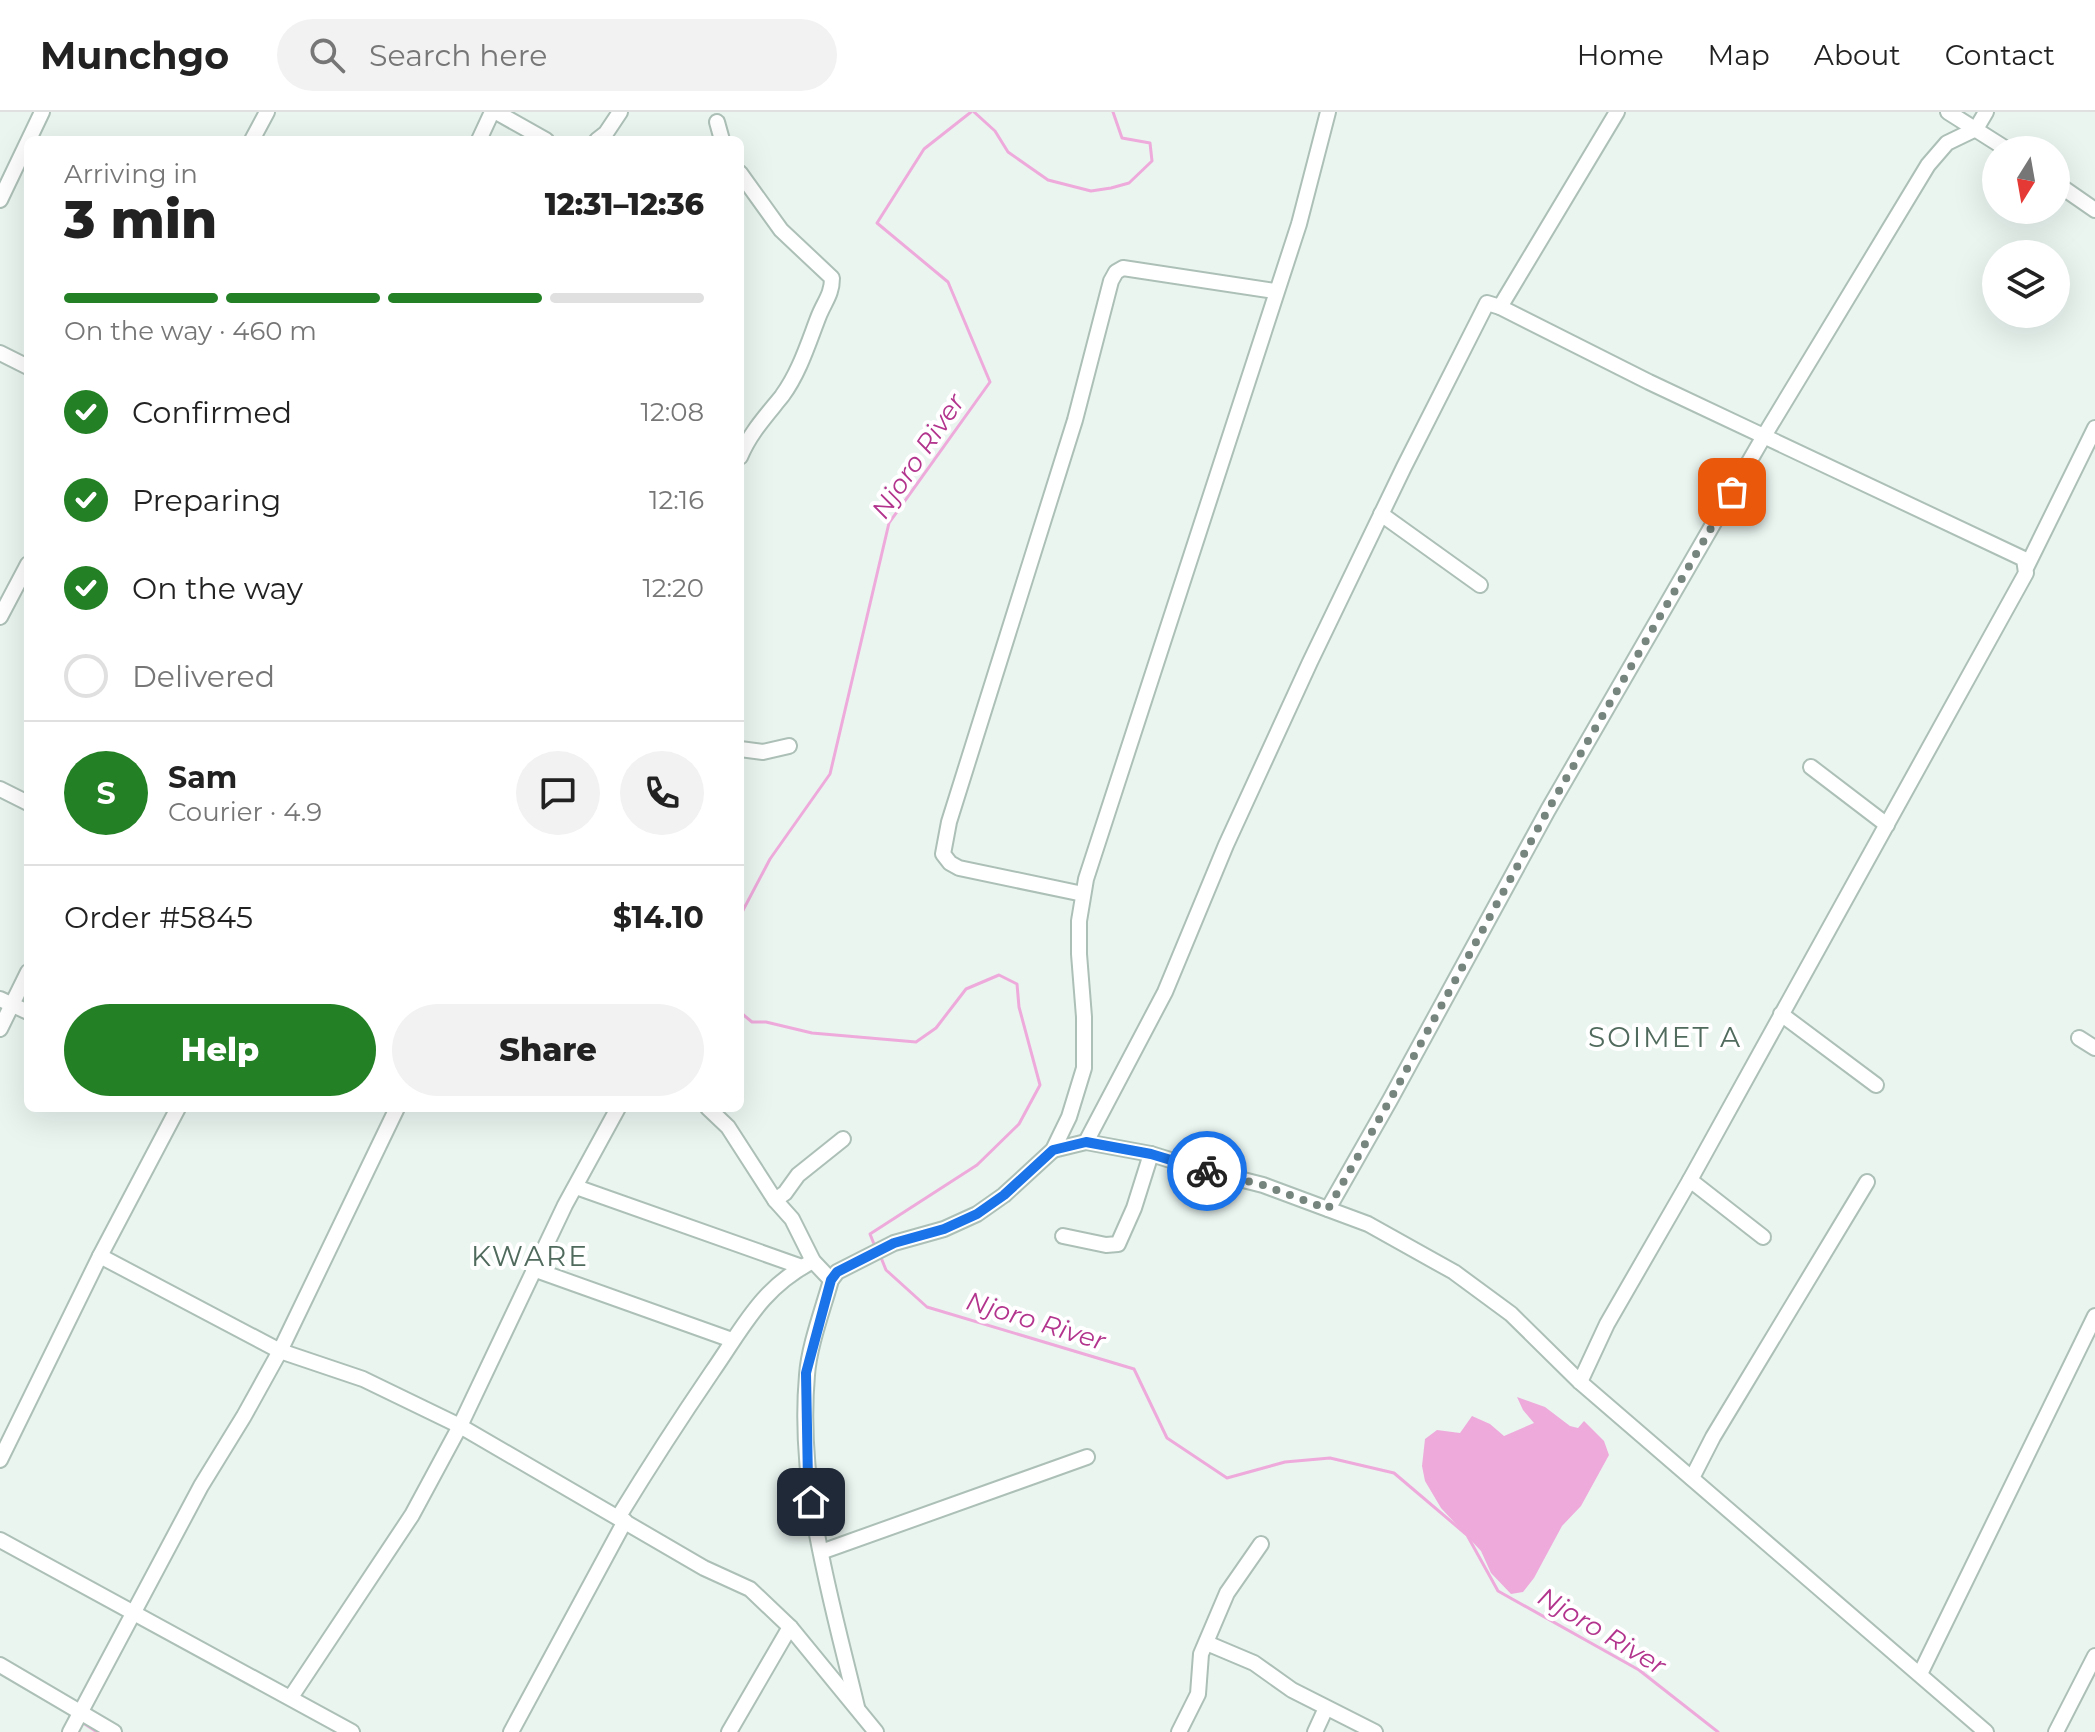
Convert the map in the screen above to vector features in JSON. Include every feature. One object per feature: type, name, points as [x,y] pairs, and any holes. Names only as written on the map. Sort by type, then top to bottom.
[{"type":"street","points":[[31,136],[42,112]]},
{"type":"street","points":[[254,136],[267,112]]},
{"type":"street","points":[[481,136],[494,112],[539,136]]},
{"type":"street","points":[[602,136],[620,112]]},
{"type":"street","points":[[857,1707],[808,1482],[806,1373],[831,1280],[837,1272],[894,1243],[944,1229],[977,1214],[1004,1195],[1053,1150],[1069,1117],[1084,1068],[1079,921],[1086,879],[1299,224],[1328,112]]},
{"type":"street","points":[[1500,307],[1617,112]]},
{"type":"street","points":[[1948,112],[1987,136]]},
{"type":"street","points":[[1328,1209],[1548,810],[1764,436],[1928,165],[1947,143],[1976,129],[1986,112]]},
{"type":"street","points":[[717,122],[721,136]]},
{"type":"street","points":[[0,200],[24,150]]},
{"type":"street","points":[[744,179],[781,230],[832,278],[829,300],[819,314],[804,355],[788,386],[744,447]]},
{"type":"street","points":[[2070,193],[2095,210]]},
{"type":"street","points":[[1083,894],[959,868],[943,854],[943,842],[1075,420],[1111,281],[1116,272],[1123,268],[1275,291]]},
{"type":"street","points":[[1086,1142],[1165,992],[1226,845],[1381,514],[1487,303],[2024,559],[2027,566]]},
{"type":"street","points":[[0,353],[24,365]]},
{"type":"street","points":[[1580,1382],[1607,1324],[2026,573],[2095,428]]},
{"type":"street","points":[[1381,514],[1480,585]]},
{"type":"street","points":[[0,617],[24,572]]},
{"type":"street","points":[[744,750],[763,752],[789,746]]},
{"type":"street","points":[[1811,767],[1887,825]]},
{"type":"street","points":[[0,789],[24,801]]},
{"type":"street","points":[[0,1029],[6,1002],[24,977]]},
{"type":"street","points":[[1781,1014],[1876,1085]]},
{"type":"street","points":[[2079,1038],[2095,1048]]},
{"type":"street","points":[[0,1460],[100,1256],[176,1112]]},
{"type":"street","points":[[70,1732],[201,1486],[280,1351],[395,1112]]},
{"type":"street","points":[[291,1697],[412,1515],[460,1426],[533,1269],[616,1112]]},
{"type":"street","points":[[712,1112],[728,1127],[775,1200],[792,1219],[808,1264]]},
{"type":"street","points":[[775,1200],[785,1193],[798,1175],[843,1139]]},
{"type":"street","points":[[1053,1150],[1086,1142],[1151,1154],[1263,1185],[1368,1224],[1454,1272],[1511,1314],[1580,1382],[1986,1732]]},
{"type":"street","points":[[1063,1236],[1106,1245],[1118,1244],[1134,1208],[1151,1154]]},
{"type":"street","points":[[1690,1180],[1763,1237]]},
{"type":"street","points":[[1692,1478],[1713,1437],[1867,1182]]},
{"type":"street","points":[[576,1187],[808,1264],[831,1280]]},
{"type":"street","points":[[100,1256],[280,1351],[363,1379],[460,1426],[704,1568],[750,1589],[790,1627],[876,1732]]},
{"type":"street","points":[[511,1732],[622,1518],[682,1415],[757,1303],[808,1264]]},
{"type":"street","points":[[533,1269],[732,1340]]},
{"type":"street","points":[[1920,1674],[2095,1316]]},
{"type":"street","points":[[821,1552],[1087,1457]]},
{"type":"street","points":[[0,1540],[352,1732]]},
{"type":"street","points":[[1179,1732],[1198,1694],[1201,1654],[1227,1593],[1261,1544]]},
{"type":"street","points":[[729,1732],[790,1627]]},
{"type":"street","points":[[1208,1641],[1254,1663],[1292,1690],[1375,1732]]},
{"type":"street","points":[[2056,1732],[2095,1656]]},
{"type":"street","points":[[0,1665],[114,1732]]},
{"type":"street","points":[[1315,1732],[1326,1708]]},
{"type":"shaded area","points":[[1517,1397],[1545,1407],[1570,1426],[1578,1428],[1584,1421],[1604,1441],[1609,1455],[1581,1506],[1562,1526],[1534,1578],[1523,1592],[1511,1594],[1491,1573],[1481,1551],[1441,1508],[1425,1481],[1422,1466],[1425,1439],[1437,1430],[1460,1433],[1472,1416],[1490,1424],[1504,1436],[1534,1423]]},
{"type":"waterway","name":"Njoro River","points":[[744,908],[770,859],[830,774],[889,523],[990,382],[948,282],[877,223],[924,149],[971,112]]},
{"type":"waterway","name":"Njoro River","points":[[974,112],[995,131],[1008,152],[1048,180],[1091,191],[1129,183],[1152,161],[1150,143],[1122,138],[1113,112]]},
{"type":"waterway","name":"Njoro River","points":[[744,1015],[752,1022],[766,1022],[812,1033],[916,1042],[936,1028],[966,989],[999,975],[1017,984],[1019,1007],[1040,1085],[1019,1124],[977,1165],[870,1234],[876,1249]]},
{"type":"waterway","name":"Njoro River","points":[[880,1255],[886,1270],[927,1307],[1134,1369],[1167,1438],[1227,1478],[1285,1462],[1330,1458],[1394,1473],[1467,1535],[1498,1591],[1639,1670],[1718,1732]]},
{"type":"waterway","points":[[80,1721],[97,1732]]},
{"type":"way so far","points":[[1207,1171],[1263,1185],[1328,1209],[1548,810],[1732,492]]},
{"type":"district","name":"SOIMET A","points":[[1665,1037]]},
{"type":"district","name":"KWARE","points":[[530,1256]]},
{"type":"route","points":[[811,1502],[806,1373],[831,1280],[837,1272],[894,1243],[944,1229],[977,1214],[1004,1195],[1053,1150],[1086,1142],[1151,1154],[1207,1171]]}]
